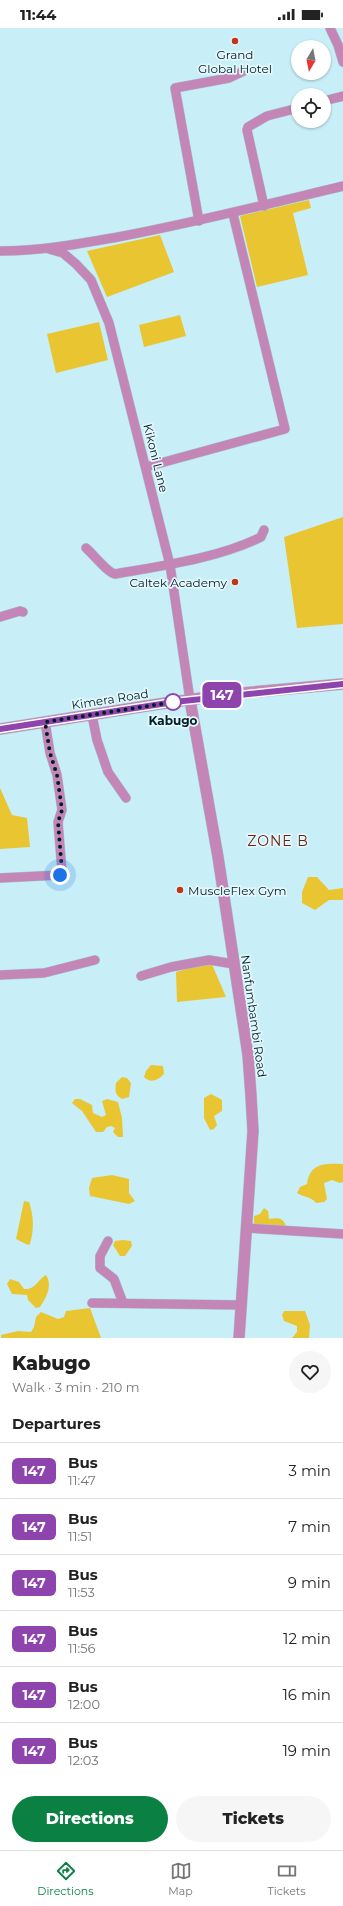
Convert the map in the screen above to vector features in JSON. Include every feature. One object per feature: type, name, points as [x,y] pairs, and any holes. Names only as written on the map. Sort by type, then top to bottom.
[{"type":"street","points":[[330,28],[343,62]]},
{"type":"street","points":[[199,221],[175,88],[229,78],[244,71]]},
{"type":"street","points":[[331,99],[343,96]]},
{"type":"street","points":[[264,206],[247,130],[248,127],[267,116],[291,110]]},
{"type":"street","points":[[0,251],[49,249],[199,221],[233,214],[343,186]]},
{"type":"street","points":[[146,466],[285,428],[233,214]]},
{"type":"street","name":"Kikoni Lane","points":[[49,249],[63,253],[87,276],[96,290],[109,323],[170,565],[190,700]]},
{"type":"street","points":[[86,548],[98,558],[111,574],[170,565],[223,551],[261,538],[264,530]]},
{"type":"street","points":[[0,617],[20,611],[23,612]]},
{"type":"street","name":"Kimera Road","points":[[0,729],[190,700],[343,684]]},
{"type":"street","name":"Nanfumbambi Road","points":[[190,700],[218,858],[248,1055],[253,1131],[240,1338]]},
{"type":"street","points":[[92,715],[97,740],[108,772],[126,798]]},
{"type":"street","points":[[0,878],[60,875],[62,871],[58,822],[62,810],[57,775],[50,753],[45,722]]},
{"type":"street","points":[[0,975],[44,973],[95,960]]},
{"type":"street","points":[[141,976],[171,967],[209,960],[234,964]]},
{"type":"street","points":[[247,1228],[343,1234]]},
{"type":"street","points":[[108,1241],[100,1256],[100,1268],[114,1280],[123,1303]]},
{"type":"street","points":[[92,1302],[242,1304]]},
{"type":"shaded area","points":[[309,200],[311,208],[293,213],[308,275],[257,287],[240,216]]},
{"type":"shaded area","points":[[160,235],[174,272],[107,297],[87,251]]},
{"type":"shaded area","points":[[180,315],[186,336],[144,347],[139,325]]},
{"type":"shaded area","points":[[99,322],[108,360],[56,373],[47,334]]},
{"type":"shaded area","points":[[343,517],[343,624],[297,628],[284,537]]},
{"type":"shaded area","points":[[0,788],[12,815],[27,818],[30,847],[0,849]]},
{"type":"shaded area","points":[[308,877],[317,877],[329,890],[343,888],[343,900],[329,900],[315,910],[302,903],[302,892]]},
{"type":"shaded area","points":[[211,962],[226,997],[177,1002],[176,972]]},
{"type":"shaded area","points":[[151,1065],[163,1066],[164,1074],[152,1081],[144,1077],[146,1071]]},
{"type":"shaded area","points":[[122,1077],[127,1078],[131,1083],[129,1097],[122,1099],[116,1092],[116,1083]]},
{"type":"shaded area","points":[[211,1094],[222,1100],[222,1111],[214,1116],[217,1125],[214,1129],[210,1130],[204,1118],[204,1098]]},
{"type":"shaded area","points":[[75,1099],[80,1099],[92,1105],[93,1113],[102,1117],[106,1115],[102,1101],[107,1099],[118,1102],[122,1118],[123,1137],[118,1137],[113,1132],[115,1128],[111,1126],[107,1127],[103,1132],[96,1132],[82,1111],[72,1103]]},
{"type":"shaded area","points":[[324,1164],[343,1164],[343,1182],[340,1183],[332,1180],[324,1183],[327,1199],[324,1202],[316,1203],[312,1199],[297,1193],[300,1187],[307,1184],[311,1172],[315,1168]]},
{"type":"shaded area","points":[[112,1175],[129,1179],[129,1193],[135,1201],[129,1204],[90,1196],[89,1188],[92,1178]]},
{"type":"shaded area","points":[[24,1201],[29,1202],[33,1218],[30,1244],[28,1245],[16,1239]]},
{"type":"shaded area","points":[[264,1208],[268,1211],[269,1219],[277,1218],[285,1223],[286,1226],[284,1229],[259,1227],[254,1223],[254,1216],[260,1214]]},
{"type":"shaded area","points":[[115,1241],[131,1241],[132,1246],[125,1256],[120,1256],[113,1245]]},
{"type":"shaded area","points":[[46,1275],[49,1283],[48,1292],[40,1307],[36,1308],[28,1300],[27,1295],[12,1294],[7,1284],[10,1279],[19,1282],[24,1289],[28,1289],[34,1286]]},
{"type":"shaded area","points":[[90,1308],[101,1338],[1,1338],[1,1335],[18,1331],[31,1332],[34,1327],[36,1317],[41,1312],[58,1319],[64,1317],[66,1311]]},
{"type":"shaded area","points":[[284,1311],[305,1311],[310,1325],[309,1338],[292,1338],[297,1332],[297,1326],[284,1321],[282,1315]]},
{"type":"bus line","name":"147","points":[[0,729],[230,694],[343,684]]},
{"type":"place","name":"Grand Global Hotel","points":[[235,41]]},
{"type":"place","name":"Caltek Academy","points":[[235,582]]},
{"type":"place","name":"Kabugo","points":[[173,702]]},
{"type":"place","name":"MuscleFlex Gym","points":[[180,890]]},
{"type":"district","name":"ZONE B","points":[[278,841]]},
{"type":"route","points":[[60,875],[62,871],[58,822],[62,810],[57,775],[50,753],[49,738],[45,722],[173,702]]}]
